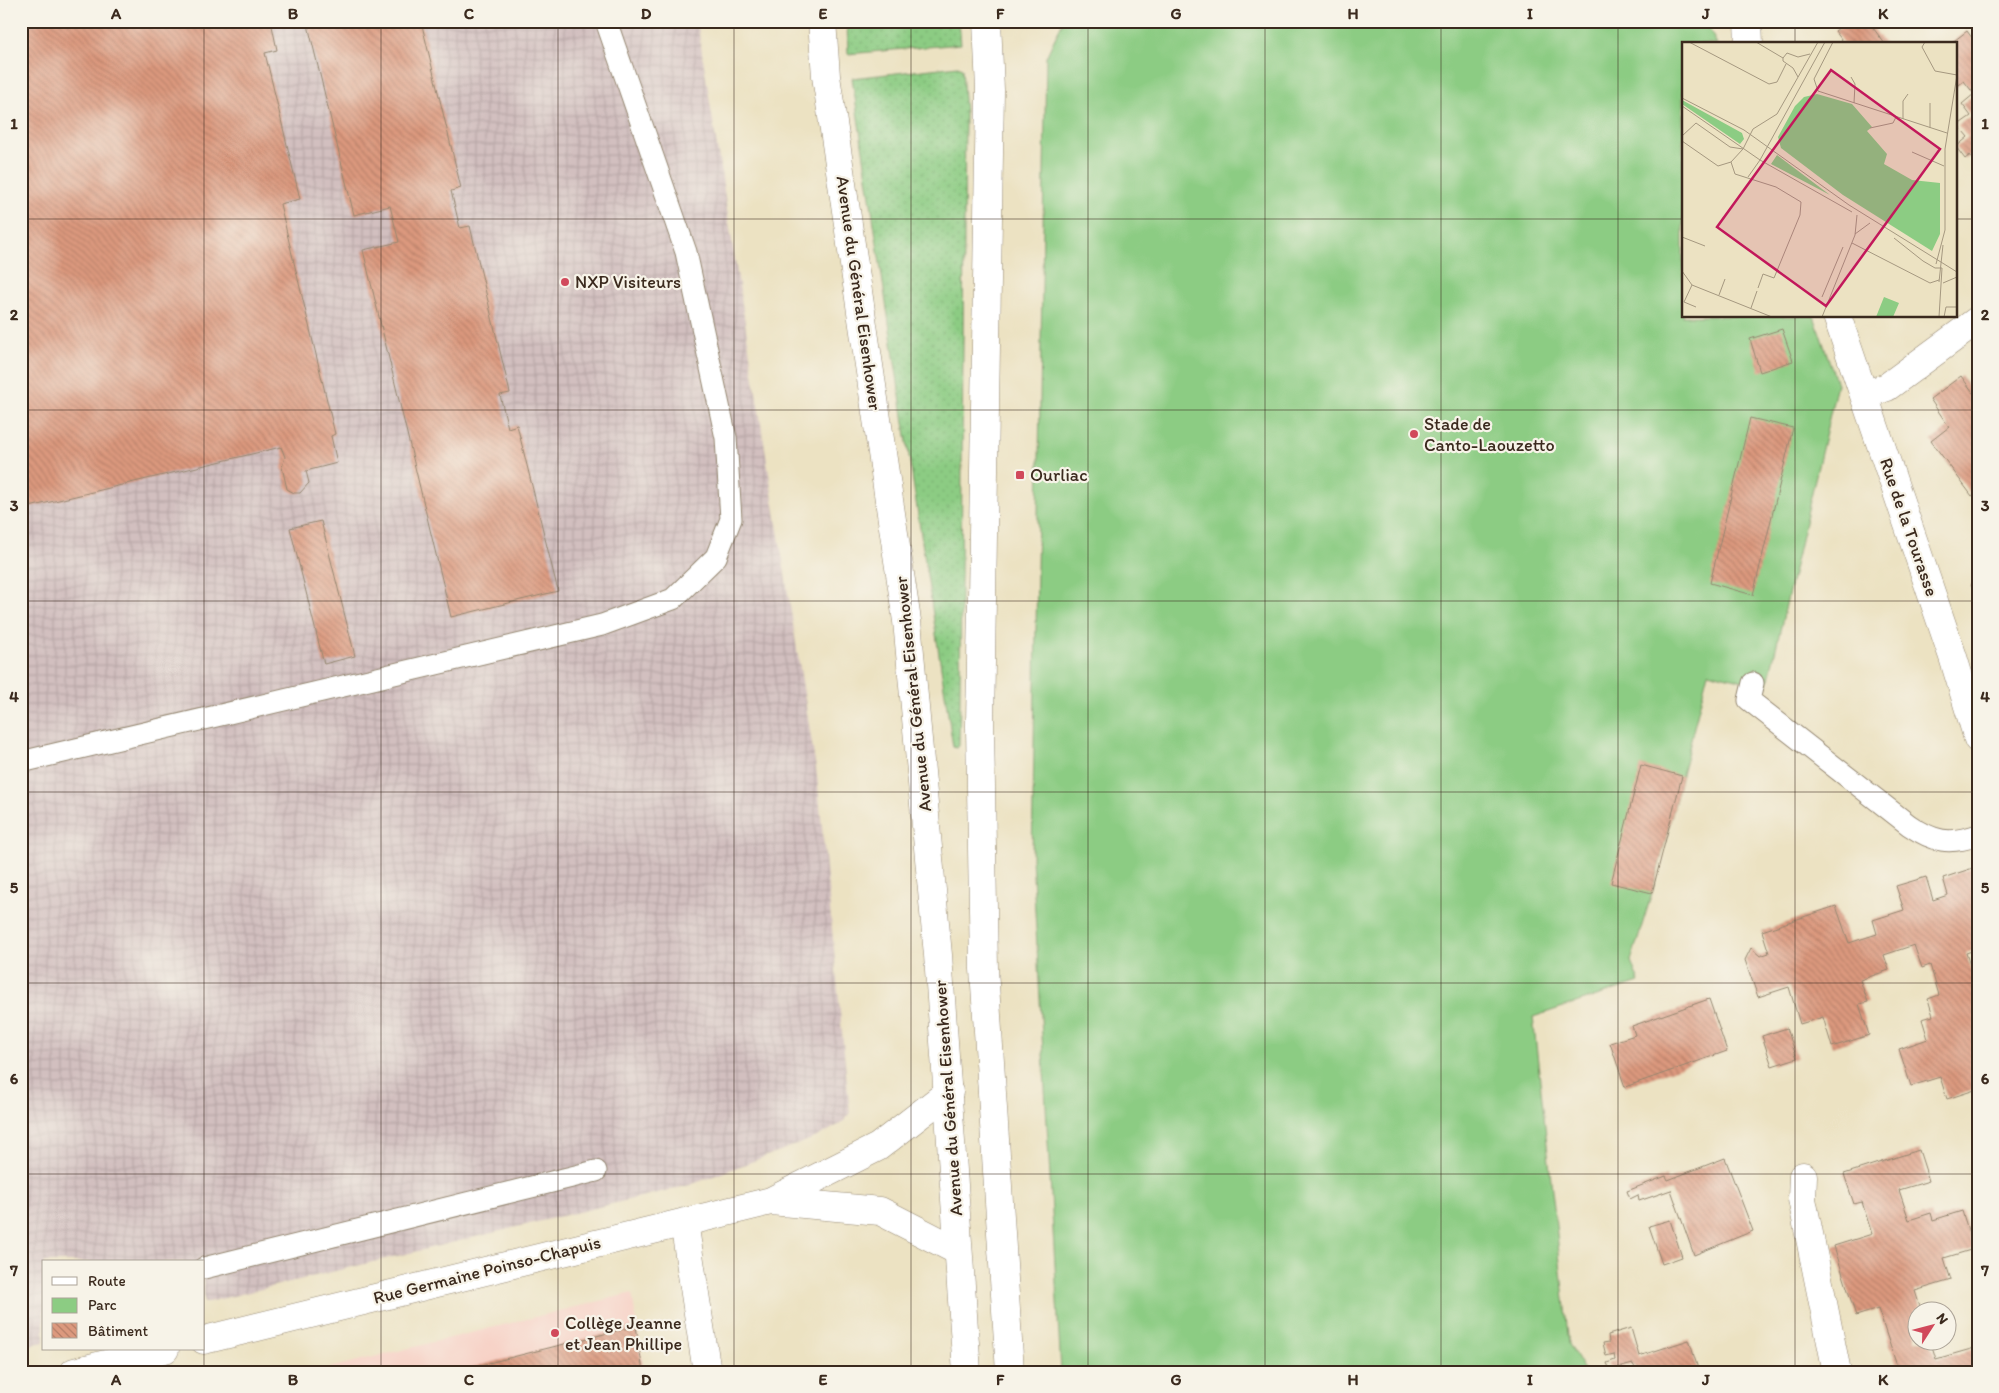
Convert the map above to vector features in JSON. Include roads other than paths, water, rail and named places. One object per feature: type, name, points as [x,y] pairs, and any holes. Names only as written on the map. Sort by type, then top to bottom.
[{"type":"main road","name":"Avenue du Général Eisenhower","points":[[822,21],[826,76],[908,621],[949,1092],[967,1372]]},
{"type":"main road","points":[[987,21],[990,90],[980,726],[984,969],[1010,1372]]},
{"type":"main road","points":[[1748,21],[1749,42]]},
{"type":"main road","name":"Rue de la Tourasse","points":[[1838,318],[1953,657],[1978,739]]},
{"type":"main road","points":[[1864,395],[1888,387],[1978,320]]},
{"type":"main road","name":"Rue Germaine Poinso-Chapuis","points":[[205,1340],[771,1201],[878,1147],[949,1092]]},
{"type":"main road","points":[[1803,1176],[1802,1199],[1837,1372]]},
{"type":"main road","name":"Rue Germaine Poinso-Chapuis","points":[[771,1201],[880,1211],[958,1251]]},
{"type":"main road","points":[[684,1222],[707,1372]]},
{"type":"main road","points":[[74,1372],[161,1350]]},
{"type":"lane","points":[[21,762],[602,625],[673,598],[716,557],[731,519],[726,438],[686,252],[606,21]]},
{"type":"lane","points":[[1752,683],[1749,700],[1928,838],[1957,842],[1978,835]]},
{"type":"lane","points":[[205,1268],[596,1171]]},
{"type":"place","name":"NXP Visiteurs","points":[[565,282]]},
{"type":"place","name":"Stade de Canto-Laouzetto","points":[[1414,434]]},
{"type":"place","name":"Ourliac","points":[[1020,475]]},
{"type":"place","name":"Collège Jeanne et Jean Phillipe","points":[[555,1333]]}]
